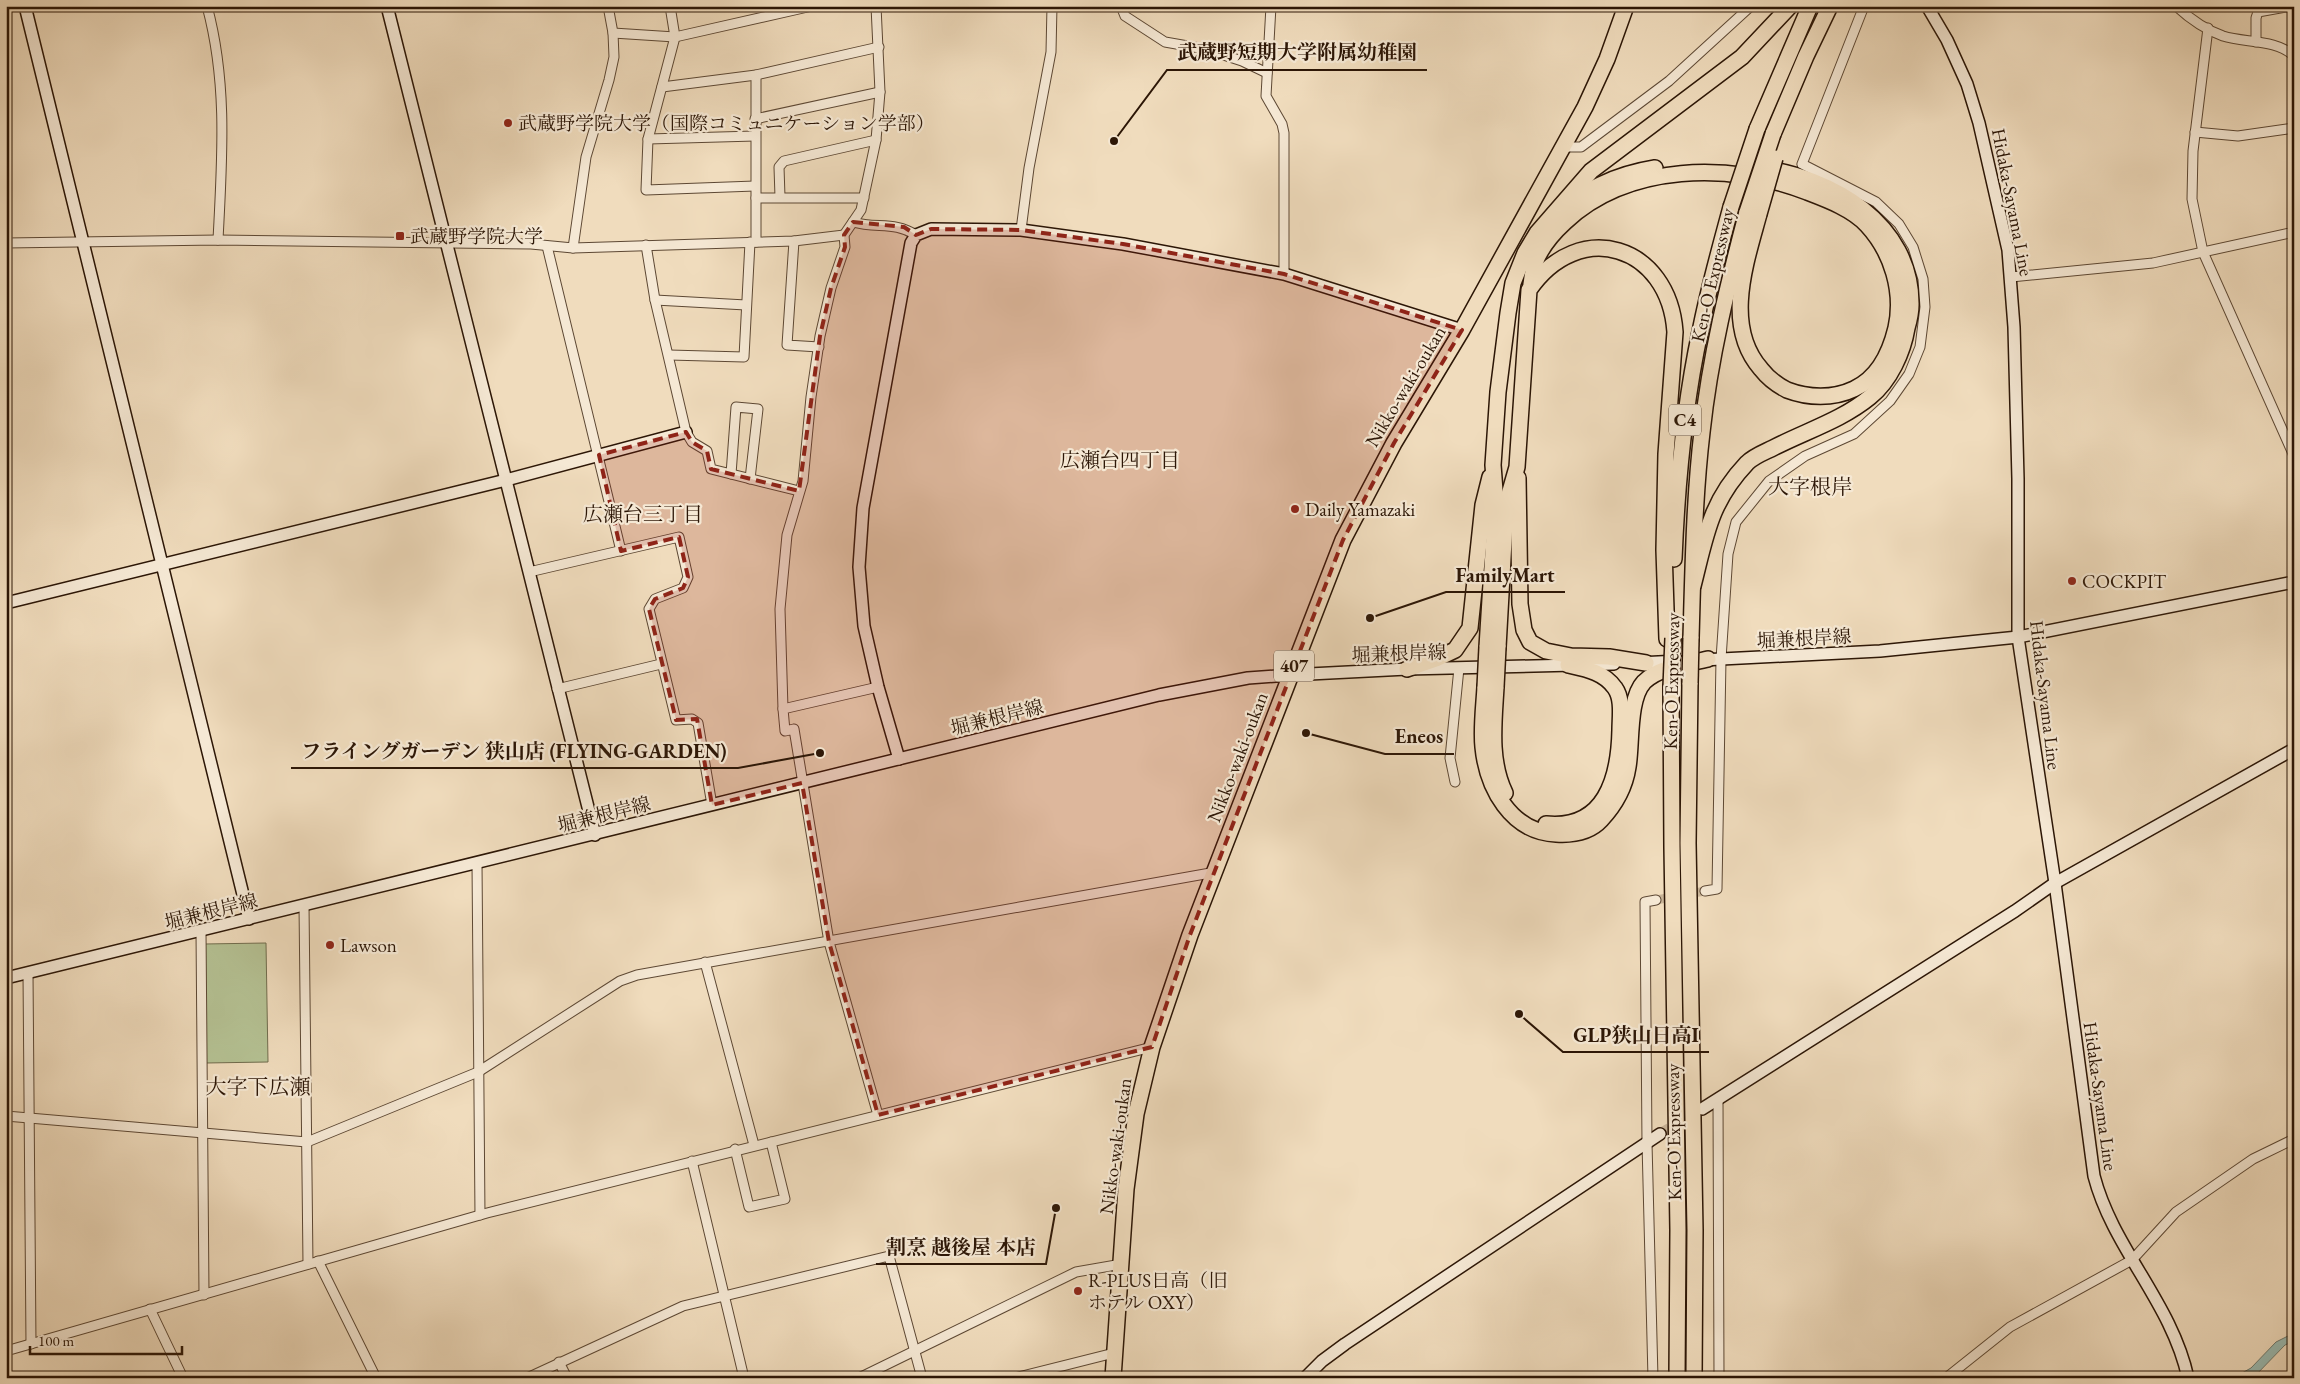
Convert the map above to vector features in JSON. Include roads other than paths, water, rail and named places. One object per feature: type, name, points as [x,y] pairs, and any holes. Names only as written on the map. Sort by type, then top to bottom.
[{"type":"highway","name":"Nikko-waki-oukan","points":[[1116,1377],[1114,1353],[1131,1151],[1136,1114],[1152,1047],[1190,935],[1216,872],[1246,786],[1328,577],[1364,498],[1462,330],[1585,106],[1607,59],[1626,6]]},
{"type":"highway","points":[[1714,659],[1656,674],[1644,682],[1634,705],[1628,768],[1614,805],[1599,822],[1583,832],[1563,835],[1542,834],[1524,826],[1506,809],[1487,775],[1482,746],[1490,687],[1492,647],[1496,504],[1493,465],[1498,392],[1508,313],[1514,283],[1525,252],[1537,233],[1591,171],[1742,57],[1790,6]]},
{"type":"highway","name":"Ken-O Expressway","points":[[1677,1378],[1678,1230],[1670,638],[1676,517],[1685,421],[1700,331],[1731,207],[1757,130],[1810,6]]},
{"type":"highway","name":"Ken-O Expressway","points":[[1694,1378],[1695,1230],[1688,843],[1691,638],[1702,432],[1717,335],[1753,213],[1777,136],[1806,56],[1830,6]]},
{"type":"highway","points":[[1553,215],[1598,186],[1629,172],[1700,163],[1778,170],[1832,189],[1869,213],[1886,232],[1899,254],[1907,274],[1911,305],[1905,344],[1889,375],[1872,396],[1838,418],[1794,437],[1749,461],[1725,489],[1711,517],[1693,586]]},
{"type":"highway","points":[[1646,663],[1609,657],[1571,656],[1546,651],[1530,642],[1524,630],[1520,604],[1520,504],[1517,467],[1529,290],[1536,262],[1557,230],[1574,214],[1597,198],[1630,183],[1668,175],[1694,173],[1766,179],[1792,186],[1826,199],[1866,225],[1882,247],[1893,269],[1898,293],[1898,316],[1891,348],[1883,362],[1868,380],[1854,389],[1837,395],[1819,397],[1800,395],[1779,386],[1753,360],[1746,344],[1741,322],[1741,295],[1753,213]]},
{"type":"highway","points":[[1529,290],[1553,262],[1572,253],[1590,248],[1616,250],[1638,259],[1660,281],[1670,300],[1675,332],[1666,454],[1664,550],[1670,638]]},
{"type":"highway","points":[[1407,669],[1455,650],[1470,628],[1474,607],[1483,505],[1493,465]]},
{"type":"highway","points":[[1492,647],[1506,505],[1517,467]]},
{"type":"highway","points":[[1490,687],[1493,740],[1504,792],[1525,816],[1541,823],[1561,825],[1585,819],[1599,806],[1609,790],[1616,770],[1620,741],[1620,702],[1616,689],[1605,678],[1590,670],[1568,665]]},
{"type":"street","points":[[26,6],[249,920]]},
{"type":"street","points":[[207,6],[216,40],[222,97],[218,240]]},
{"type":"street","points":[[387,6],[595,835]]},
{"type":"street","points":[[573,248],[586,157],[610,80],[614,57],[613,33],[608,6]]},
{"type":"street","points":[[670,6],[675,37],[648,138],[646,190],[755,186]]},
{"type":"street","points":[[613,33],[675,37],[812,6]]},
{"type":"street","points":[[876,6],[880,92],[876,140],[861,210],[844,235],[845,247],[831,288],[819,347],[803,481],[786,535],[780,609],[785,731],[794,729],[829,942],[878,1115]]},
{"type":"street","points":[[1021,230],[1029,168],[1051,52],[1052,6]]},
{"type":"street","points":[[1122,6],[1125,16],[1165,42],[1205,49],[1242,61],[1267,72]]},
{"type":"street","points":[[1271,6],[1266,96],[1282,124],[1284,133],[1284,274]]},
{"type":"street","points":[[1562,147],[1580,147],[1588,142],[1669,81],[1751,6]]},
{"type":"street","points":[[1705,891],[1717,889],[1714,659],[1728,554],[1736,522],[1769,482],[1806,456],[1854,434],[1890,401],[1910,374],[1920,347],[1925,307],[1923,279],[1913,247],[1899,224],[1876,202],[1802,164],[1864,6]]},
{"type":"street","name":"Hidaka-Sayama Line","points":[[1927,6],[1947,40],[1966,84],[1979,123],[2001,212],[2011,277],[2018,479],[2018,637],[2055,883],[2094,1176],[2105,1213],[2172,1330],[2188,1378]]},
{"type":"street","points":[[2176,6],[2223,36],[2266,43],[2294,56]]},
{"type":"street","points":[[2256,42],[2256,18],[2258,12],[2292,6]]},
{"type":"street","points":[[2208,28],[2194,132],[2192,199],[2204,252],[2294,456]]},
{"type":"street","points":[[662,87],[756,75],[879,47]]},
{"type":"street","points":[[669,354],[744,357],[746,305],[756,198],[756,75]]},
{"type":"street","points":[[755,119],[880,92]]},
{"type":"street","points":[[2194,132],[2238,136],[2294,128]]},
{"type":"street","points":[[648,138],[755,136]]},
{"type":"street","points":[[780,197],[779,167],[784,161],[876,140]]},
{"type":"street","points":[[756,198],[864,198]]},
{"type":"street","points":[[853,222],[863,225],[904,227],[916,235]]},
{"type":"street","points":[[899,759],[878,687],[864,626],[860,597],[862,508],[911,243],[916,235],[931,229],[1021,230],[1123,244],[1284,274],[1462,330]]},
{"type":"street","points":[[2011,277],[2153,263],[2294,232]]},
{"type":"street","points":[[6,243],[218,240],[446,243],[573,248],[794,241],[844,235]]},
{"type":"street","points":[[794,241],[787,345],[819,347]]},
{"type":"street","points":[[646,245],[655,300],[686,432],[692,442],[707,451],[711,468],[799,491]]},
{"type":"street","points":[[547,246],[621,551]]},
{"type":"street","points":[[655,300],[746,305]]},
{"type":"street","points":[[731,474],[736,407],[758,409],[750,479]]},
{"type":"street","points":[[6,603],[506,480],[686,432]]},
{"type":"street","points":[[529,572],[679,537],[688,578],[683,588],[655,599],[649,609],[676,720],[692,719],[698,723],[712,805]]},
{"type":"street","name":"堀兼根岸線","points":[[6,978],[249,920],[1160,695],[1248,678],[1407,669],[1646,663],[1880,651],[2018,637],[2294,582]]},
{"type":"street","points":[[557,689],[661,664]]},
{"type":"street","points":[[1455,782],[1450,758],[1459,668]]},
{"type":"street","points":[[783,709],[878,687]]},
{"type":"street","points":[[1702,1109],[2016,911],[2055,883],[2294,749]]},
{"type":"street","points":[[477,863],[480,1215]]},
{"type":"street","points":[[6,1116],[307,1142],[478,1072],[620,981],[637,975],[1216,872]]},
{"type":"street","points":[[1653,1378],[1647,1143],[1645,902],[1656,900]]},
{"type":"street","points":[[304,905],[307,1142],[313,1263],[376,1378]]},
{"type":"street","points":[[201,931],[204,1294]]},
{"type":"street","points":[[705,962],[754,1145]]},
{"type":"street","points":[[28,973],[31,1344]]},
{"type":"street","points":[[6,1351],[480,1215],[1152,1047]]},
{"type":"street","points":[[1718,1099],[1718,1378]]},
{"type":"street","points":[[1305,1378],[1322,1361],[1345,1344],[1660,1134]]},
{"type":"street","points":[[1946,1378],[2010,1327],[2132,1260],[2176,1212],[2253,1159],[2294,1139]]},
{"type":"street","points":[[735,1150],[749,1208],[785,1199],[771,1142]]},
{"type":"street","points":[[692,1161],[744,1378]]},
{"type":"street","points":[[527,1378],[683,1306],[889,1256],[922,1378]]},
{"type":"street","points":[[859,1378],[1076,1272],[1122,1264]]},
{"type":"street","points":[[150,1310],[184,1378]]},
{"type":"street","points":[[1015,1378],[1114,1353]]},
{"type":"street","points":[[559,1362],[567,1378]]},
{"type":"water","points":[[2294,1333],[2294,1341],[2285,1345],[2253,1378],[2233,1378],[2251,1368],[2276,1342]]},
{"type":"tunnel","points":[[1656,900],[1705,891]]},
{"type":"tunnel","points":[[1660,1134],[1699,1111]]},
{"type":"place","name":"武蔵野学院大学（国際コミュニケーション学部）","points":[[508,123]]},
{"type":"place","name":"武蔵野短期大学附属幼稚園","points":[[1114,141]]},
{"type":"place","name":"武蔵野学院大学","points":[[400,236]]},
{"type":"place","name":"Daily Yamazaki","points":[[1295,509]]},
{"type":"place","name":"COCKPIT","points":[[2072,581]]},
{"type":"place","name":"FamilyMart","points":[[1370,618]]},
{"type":"place","name":"Eneos","points":[[1306,733]]},
{"type":"place","name":"フライングガーデン 狭山店 (FLYING-GARDEN)","points":[[820,753]]},
{"type":"place","name":"Lawson","points":[[330,945]]},
{"type":"place","name":"GLP狭山日高Ⅰ","points":[[1519,1014]]},
{"type":"place","name":"割烹 越後屋 本店","points":[[1056,1208]]},
{"type":"place","name":"R-PLUS日高（旧 ホテル OXY）","points":[[1078,1291]]},
{"type":"district","name":"広瀬台四丁目","points":[[1120,460]]},
{"type":"district","name":"大字根岸","points":[[1810,487]]},
{"type":"district","name":"広瀬台三丁目","points":[[643,514]]},
{"type":"district","name":"大字下広瀬","points":[[258,1087]]}]
